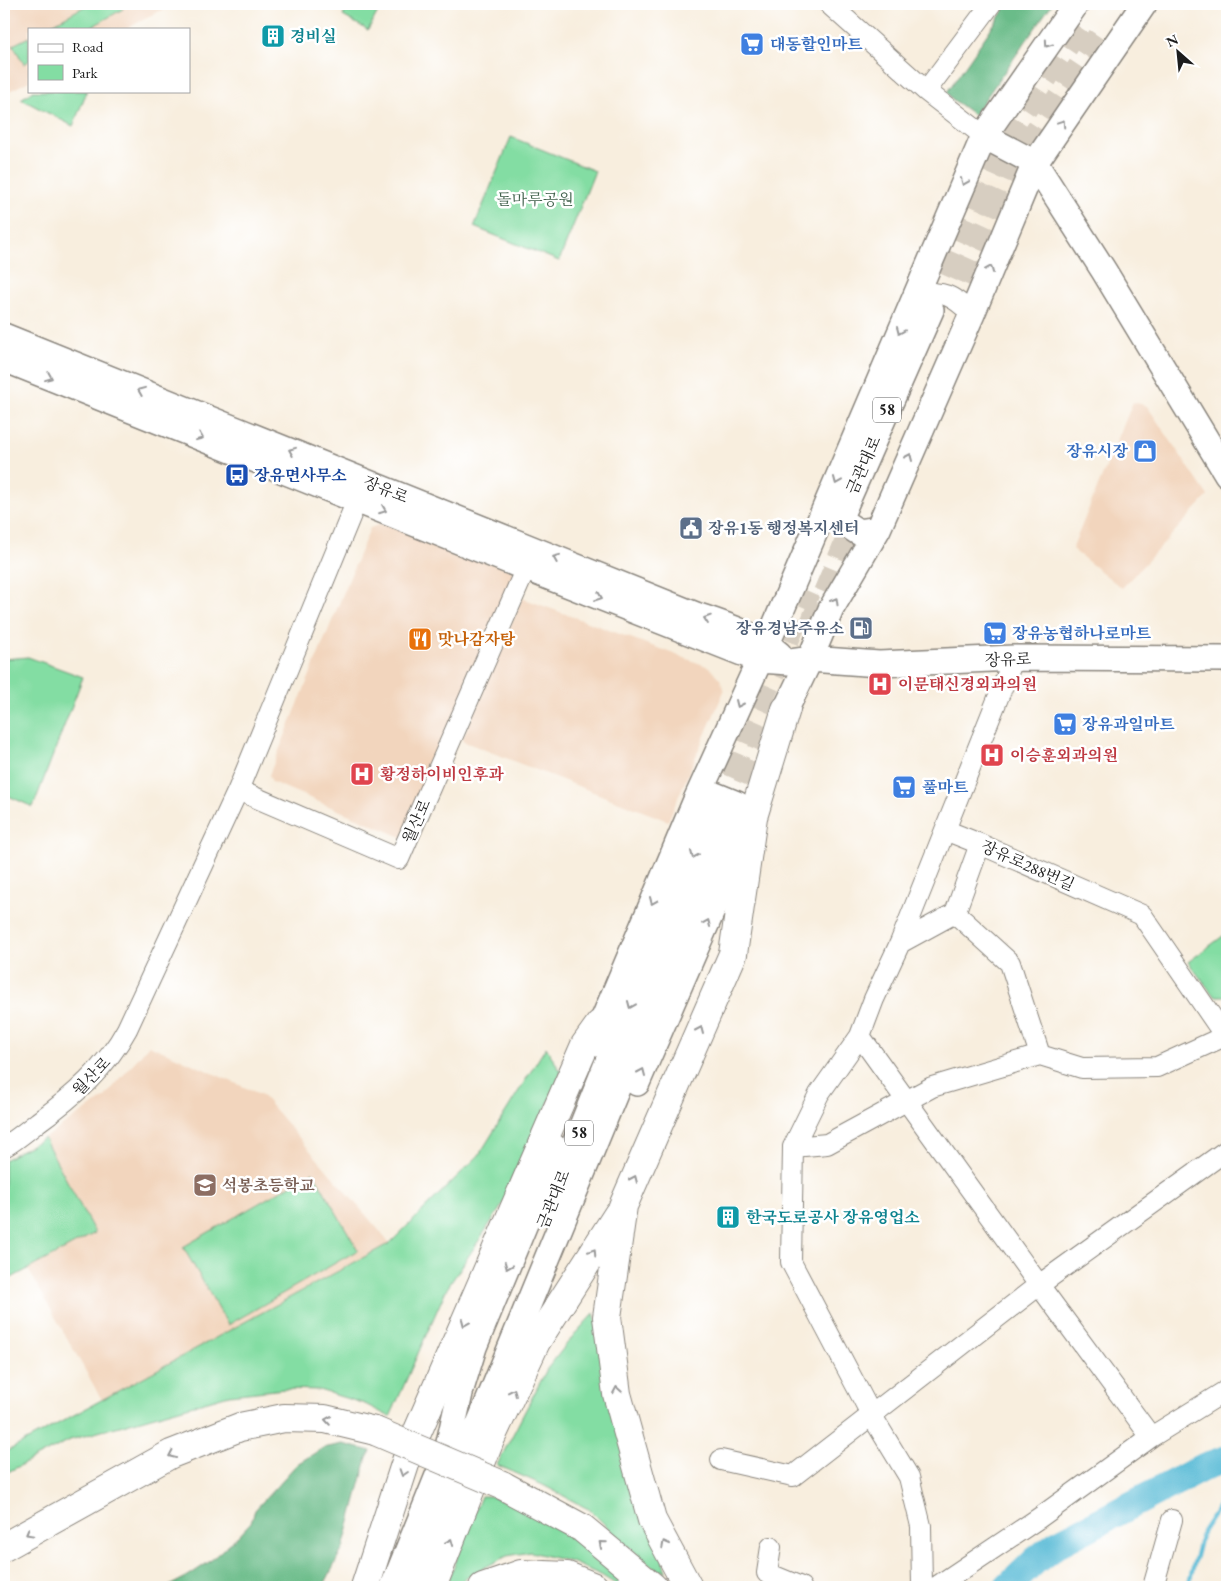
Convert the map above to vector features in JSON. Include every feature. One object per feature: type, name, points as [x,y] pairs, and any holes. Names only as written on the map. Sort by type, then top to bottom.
[{"type":"highway","points":[[432,1587],[490,1440],[536,1342],[623,1206],[733,954],[723,812],[786,709]]},
{"type":"highway","points":[[365,1587],[410,1449],[585,1045],[600,1024]]},
{"type":"highway","points":[[623,1206],[607,1317],[617,1394],[652,1520],[688,1587]]},
{"type":"highway","points":[[4,1547],[171,1454],[240,1427],[284,1418],[325,1418],[375,1431],[502,1485],[582,1528],[653,1587]]},
{"type":"highway","points":[[483,1587],[521,1574],[567,1576],[594,1587]]},
{"type":"main road","points":[[786,709],[799,661],[831,609],[851,515],[931,307],[984,136],[1086,22],[1096,4]]},
{"type":"main road","points":[[1086,22],[1123,4]]},
{"type":"main road","points":[[412,1587],[494,1385],[550,1275],[576,1229],[635,1088],[723,812],[764,652],[851,515],[972,314],[1034,163],[1144,4]]},
{"type":"main road","points":[[984,136],[1034,163],[1104,271],[1227,474]]},
{"type":"main road","name":"금관대로","points":[[851,515],[931,307]]},
{"type":"main road","name":"장유로","points":[[4,336],[361,490],[526,568],[764,652],[799,661],[879,664],[1014,658],[1227,659]]},
{"type":"main road","name":"장유로","points":[[4,359],[740,630],[764,652]]},
{"type":"main road","points":[[446,1456],[461,1389],[474,1347],[529,1214],[600,1024],[723,812]]},
{"type":"main road","name":"금관대로","points":[[393,1587],[617,1039],[723,812]]},
{"type":"street","points":[[829,4],[926,91],[984,136]]},
{"type":"street","points":[[926,91],[989,4]]},
{"type":"street","points":[[931,307],[941,293],[957,300],[972,314]]},
{"type":"street","name":"월산로","points":[[4,1147],[61,1106],[96,1074],[128,1029],[238,790],[361,490]]},
{"type":"street","name":"월산로","points":[[238,790],[399,859],[526,568]]},
{"type":"street","points":[[922,1587],[921,1526],[909,1477],[872,1416],[791,1262],[793,1147],[819,1094],[860,1036],[874,999],[900,943],[1014,658]]},
{"type":"street","name":"장유로288번길","points":[[945,830],[1142,915],[1226,1038]]},
{"type":"street","points":[[900,943],[955,914],[980,844]]},
{"type":"street","points":[[955,914],[1010,963],[1040,1055]]},
{"type":"street","points":[[860,1036],[1151,1437]]},
{"type":"street","points":[[793,1147],[827,1144],[932,1087],[1040,1055],[1082,1068],[1157,1067],[1226,1038]]},
{"type":"street","points":[[721,1460],[793,1476],[1039,1285],[1227,1150]]},
{"type":"street","points":[[936,1587],[1039,1518],[1151,1437],[1227,1390]]},
{"type":"street","points":[[1153,1587],[1172,1520]]},
{"type":"street","points":[[771,1547],[767,1573],[801,1587]]},
{"type":"shaded area","points":[[4,4],[173,4],[128,28],[28,28],[28,82],[4,94]]},
{"type":"shaded area","name":"장유시장","points":[[1133,402],[1147,406],[1208,496],[1122,588],[1072,549]]},
{"type":"shaded area","points":[[391,520],[517,573],[404,838],[272,782],[269,775],[370,528]]},
{"type":"shaded area","points":[[522,598],[709,667],[720,679],[724,691],[668,821],[462,741]]},
{"type":"shaded area","name":"석봉초등학교","points":[[149,1045],[262,1095],[390,1243],[102,1400],[28,1269],[95,1233],[44,1138],[104,1098]]},
{"type":"green space","points":[[89,4],[121,4],[123,9],[90,28],[45,28]]},
{"type":"green space","points":[[349,4],[382,4],[368,30],[343,16]]},
{"type":"green space","points":[[1008,4],[1052,4],[974,115],[952,99],[947,92]]},
{"type":"green space","points":[[28,38],[28,62],[24,64],[13,45]]},
{"type":"green space","points":[[32,92],[87,92],[73,126],[21,99]]},
{"type":"green space","name":"돌마루공원","points":[[511,137],[595,171],[559,261],[474,227]]},
{"type":"green space","points":[[28,657],[83,677],[33,807],[4,794],[4,659]]},
{"type":"green space","points":[[1227,933],[1227,996],[1214,996],[1188,962]]},
{"type":"green space","points":[[546,1047],[561,1072],[511,1192],[446,1290],[390,1417],[365,1404],[319,1390],[284,1389],[229,1395],[70,1440],[4,1474],[4,1453],[390,1243],[479,1155]]},
{"type":"green space","points":[[44,1138],[95,1233],[4,1282],[4,1160]]},
{"type":"green space","points":[[313,1172],[358,1250],[228,1325],[183,1247]]},
{"type":"green space","points":[[594,1313],[666,1572],[655,1569],[617,1537],[590,1510],[543,1485],[497,1465],[547,1369]]},
{"type":"green space","points":[[343,1444],[371,1451],[367,1458],[343,1548],[323,1587],[167,1587],[209,1562],[239,1535],[251,1522],[255,1510],[297,1464],[323,1448]]},
{"type":"green space","points":[[481,1496],[489,1496],[538,1514],[641,1587],[620,1587],[601,1575],[571,1562],[531,1552],[507,1556],[472,1574],[456,1585],[446,1587]]},
{"type":"waterway","points":[[1008,1587],[1036,1560],[1057,1544],[1206,1466],[1227,1459]]},
{"type":"waterway","points":[[1188,1587],[1202,1532],[1227,1494]]},
{"type":"tunnel","points":[[931,310],[1003,142],[1080,25]]},
{"type":"tunnel","points":[[961,282],[1013,167],[1100,37]]},
{"type":"tunnel","points":[[811,627],[858,516]]},
{"type":"tunnel","points":[[713,810],[808,591]]},
{"type":"tunnel","points":[[731,819],[771,724]]},
{"type":"place","name":"경비실","points":[[273,36]]},
{"type":"place","name":"대동할인마트","points":[[752,44]]},
{"type":"place","name":"장유시장","points":[[1145,451]]},
{"type":"place","name":"장유면사무소","points":[[237,475]]},
{"type":"place","name":"장유1동 행정복지센터","points":[[691,528]]},
{"type":"place","name":"장유경남주유소","points":[[861,628]]},
{"type":"place","name":"장유농협하나로마트","points":[[995,633]]},
{"type":"place","name":"맛나감자탕","points":[[420,639]]},
{"type":"place","name":"이문태신경외과의원","points":[[880,684]]},
{"type":"place","name":"장유과일마트","points":[[1065,724]]},
{"type":"place","name":"이승훈외과의원","points":[[992,755]]},
{"type":"place","name":"황정하이비인후과","points":[[362,774]]},
{"type":"place","name":"풀마트","points":[[904,787]]},
{"type":"place","name":"석봉초등학교","points":[[205,1185]]},
{"type":"place","name":"한국도로공사 장유영업소","points":[[728,1217]]}]
